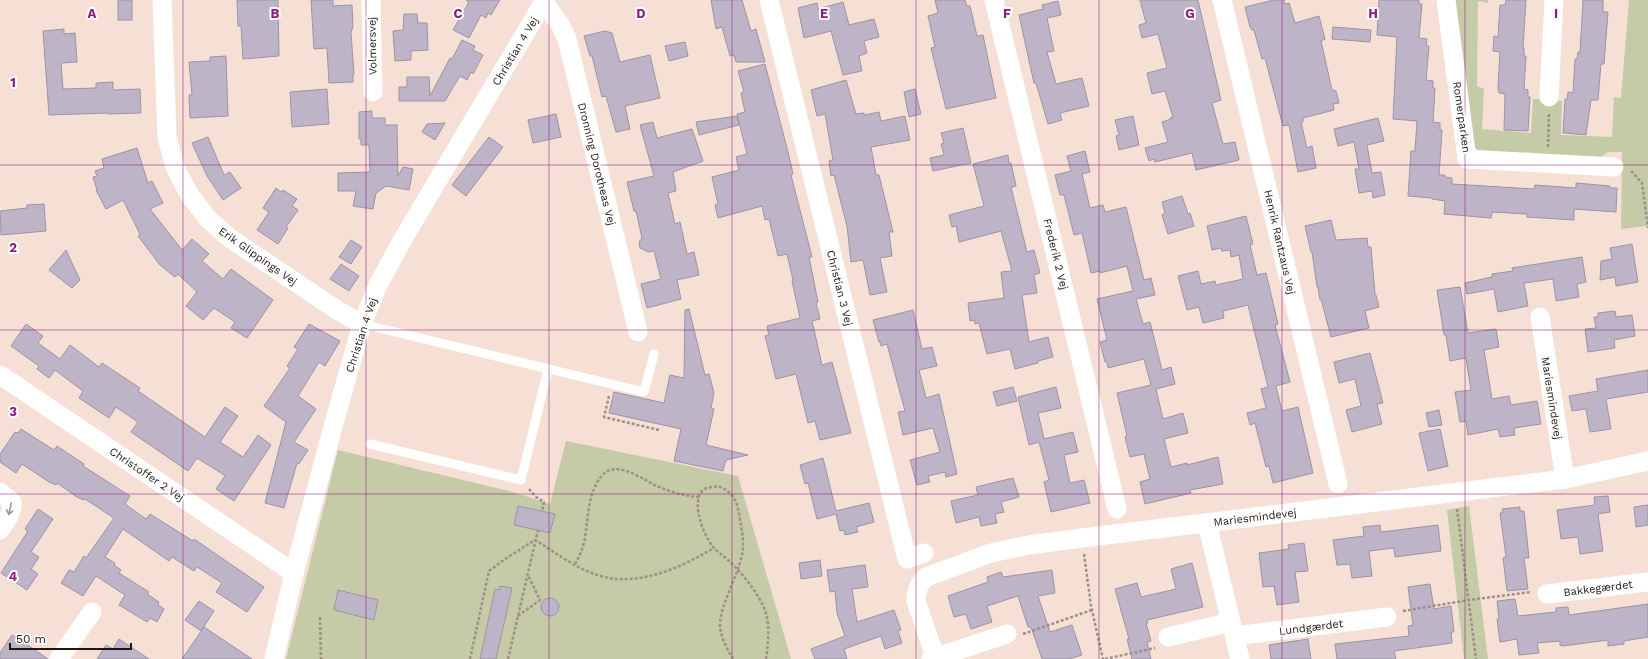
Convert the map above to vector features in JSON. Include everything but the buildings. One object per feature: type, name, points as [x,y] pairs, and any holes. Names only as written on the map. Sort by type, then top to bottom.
[{"type":"street","name":"Erik Glippings Vej","points":[[162,0],[167,137],[175,167],[189,194],[208,219],[231,239],[337,310],[362,324]]},
{"type":"street","name":"Volmersvej","points":[[371,0],[373,92]]},
{"type":"street","name":"Christian 3 Vej","points":[[769,0],[907,559],[924,553]]},
{"type":"street","name":"Frederik 2 Vej","points":[[994,0],[1117,509]]},
{"type":"street","name":"Henrik Rantzaus Vej","points":[[1222,0],[1338,484]]},
{"type":"street","name":"Romerparken","points":[[1446,0],[1468,159],[1614,167]]},
{"type":"street","points":[[1549,97],[1554,0]]},
{"type":"street","name":"Christian 4 Vej","points":[[274,659],[294,573],[334,423],[362,324],[378,285],[403,239],[544,1]]},
{"type":"street","name":"Dronning Dorotheas Vej","points":[[544,1],[561,26],[567,40],[638,332]]},
{"type":"street","name":"Mariesmindevej","points":[[1540,317],[1565,479]]},
{"type":"street","name":"Christoffer 2 Vej","points":[[0,375],[294,573]]},
{"type":"street","name":"Mariesmindevej","points":[[934,658],[916,601],[916,592],[920,584],[926,577],[991,553],[1029,545],[1082,538],[1565,479],[1648,462]]},
{"type":"street","points":[[0,492],[12,502],[10,514],[0,530]]},
{"type":"street","points":[[1207,523],[1240,659]]},
{"type":"street","name":"Bakkegærdet","points":[[1547,594],[1648,582]]},
{"type":"street","points":[[59,659],[92,612]]},
{"type":"street","name":"Lundgærdet","points":[[1168,637],[1233,629],[1387,617]]},
{"type":"street","points":[[934,658],[1006,634]]},
{"type":"lane","points":[[362,324],[644,392],[654,354]]},
{"type":"lane","points":[[370,444],[521,480],[548,369]]},
{"type":"path","points":[[1548,164],[1549,97]]},
{"type":"path","points":[[1614,167],[1629,170],[1642,183],[1648,228]]},
{"type":"path","points":[[611,384],[604,417],[659,430]]},
{"type":"path","points":[[575,564],[585,539],[588,509],[592,495],[596,486],[606,472],[612,470],[625,471],[641,476],[656,486],[674,493],[699,497]]},
{"type":"path","points":[[521,480],[536,497],[544,502],[542,511]]},
{"type":"path","points":[[733,659],[725,645],[720,624],[726,596],[738,571],[744,544],[737,502],[730,493],[718,486],[706,488],[699,497],[699,516],[704,533],[714,548],[730,561],[738,571],[750,587],[766,613],[768,637],[766,659]]},
{"type":"path","points":[[1454,493],[1476,659]]},
{"type":"path","points":[[508,659],[538,530]]},
{"type":"path","points":[[1082,538],[1092,610],[1104,659],[1165,646],[1168,637]]},
{"type":"path","points":[[535,540],[596,575],[626,578],[658,574],[687,564],[714,548]]},
{"type":"path","points":[[470,659],[489,571],[535,540]]},
{"type":"path","points":[[518,617],[542,601],[528,574]]},
{"type":"path","points":[[1387,617],[1390,613],[1469,600],[1543,590],[1547,594]]},
{"type":"path","points":[[1006,634],[1010,638],[1092,610]]},
{"type":"path","points":[[320,617],[321,659]]},
{"type":"green space","points":[[1454,0],[1488,0],[1488,3],[1478,1],[1477,86],[1484,89],[1482,129],[1531,133],[1533,99],[1562,101],[1561,135],[1612,137],[1614,97],[1621,98],[1629,0],[1648,0],[1648,226],[1621,229],[1622,152],[1608,152],[1600,158],[1483,154],[1472,145]]},
{"type":"green space","points":[[566,441],[738,476],[791,659],[286,659],[338,450],[513,492],[550,504]]},
{"type":"green space","points":[[1469,506],[1488,659],[1464,659],[1447,510]]}]
